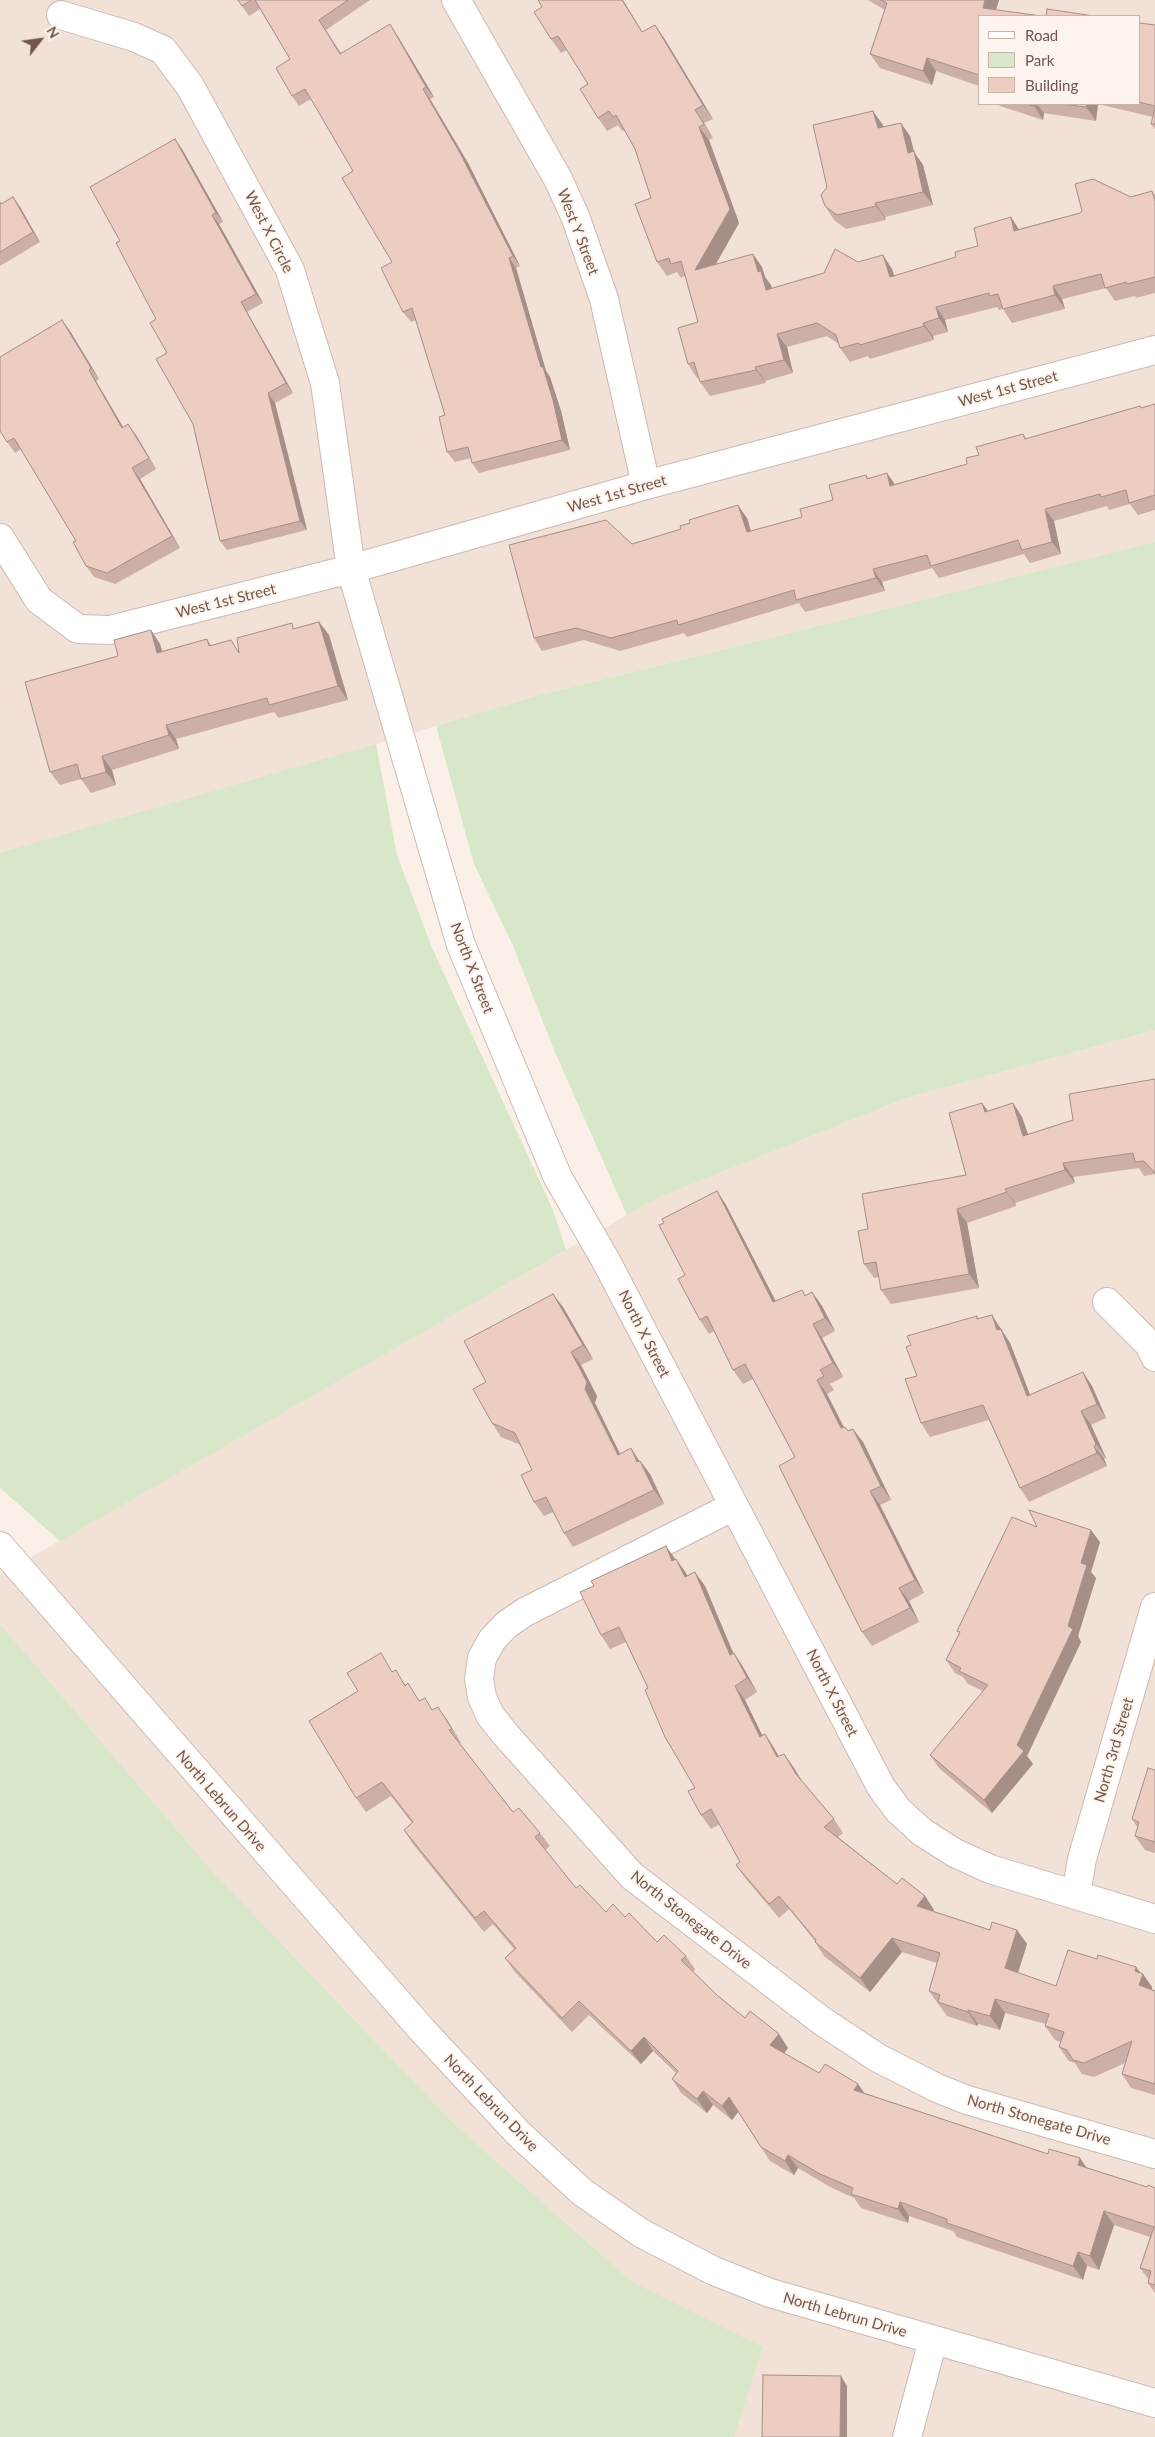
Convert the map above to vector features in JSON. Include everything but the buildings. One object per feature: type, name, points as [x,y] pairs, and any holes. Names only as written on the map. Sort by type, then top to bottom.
[{"type":"street","name":"West Y Street","points":[[456,0],[558,179],[575,216],[604,300],[646,485]]},
{"type":"street","name":"West X Circle","points":[[61,15],[134,37],[163,50],[190,86],[290,270],[325,383],[351,569]]},
{"type":"street","name":"West 1st Street","points":[[0,538],[39,600],[78,629],[110,630],[351,569],[646,485],[1155,350]]},
{"type":"street","name":"North X Street","points":[[351,569],[460,946],[558,1178],[606,1259],[881,1787],[898,1810],[922,1832],[955,1853],[990,1869],[1155,1919]]},
{"type":"street","points":[[1107,1302],[1149,1344],[1155,1358]]},
{"type":"street","name":"North Stonegate Drive","points":[[734,1506],[525,1612],[506,1624],[492,1640],[482,1658],[479,1678],[482,1697],[490,1715],[632,1876],[822,2021],[878,2058],[937,2088],[967,2100],[1155,2154]]},
{"type":"street","name":"North Lebrun Drive","points":[[0,1546],[423,2031],[519,2134],[582,2192],[641,2233],[714,2271],[780,2296],[1155,2403]]},
{"type":"street","name":"North 3rd Street","points":[[1076,1894],[1082,1859],[1155,1607]]},
{"type":"street","points":[[906,2437],[933,2340]]},
{"type":"shaded area","points":[[0,0],[1155,0],[1155,542],[536,696],[0,857]]},
{"type":"shaded area","points":[[1155,1030],[1155,2437],[734,2437],[763,2347],[631,2281],[452,2122],[214,1873],[0,1624],[0,1575],[655,1199],[906,1098]]},
{"type":"green space","points":[[1155,542],[1155,1030],[906,1098],[655,1199],[627,1215],[554,1050],[514,948],[474,864],[436,726],[536,696]]},
{"type":"green space","points":[[376,744],[397,855],[432,948],[553,1210],[566,1250],[60,1541],[0,1488],[0,853]]},
{"type":"green space","points":[[0,1624],[214,1873],[452,2122],[631,2281],[763,2347],[734,2437],[0,2437]]}]
